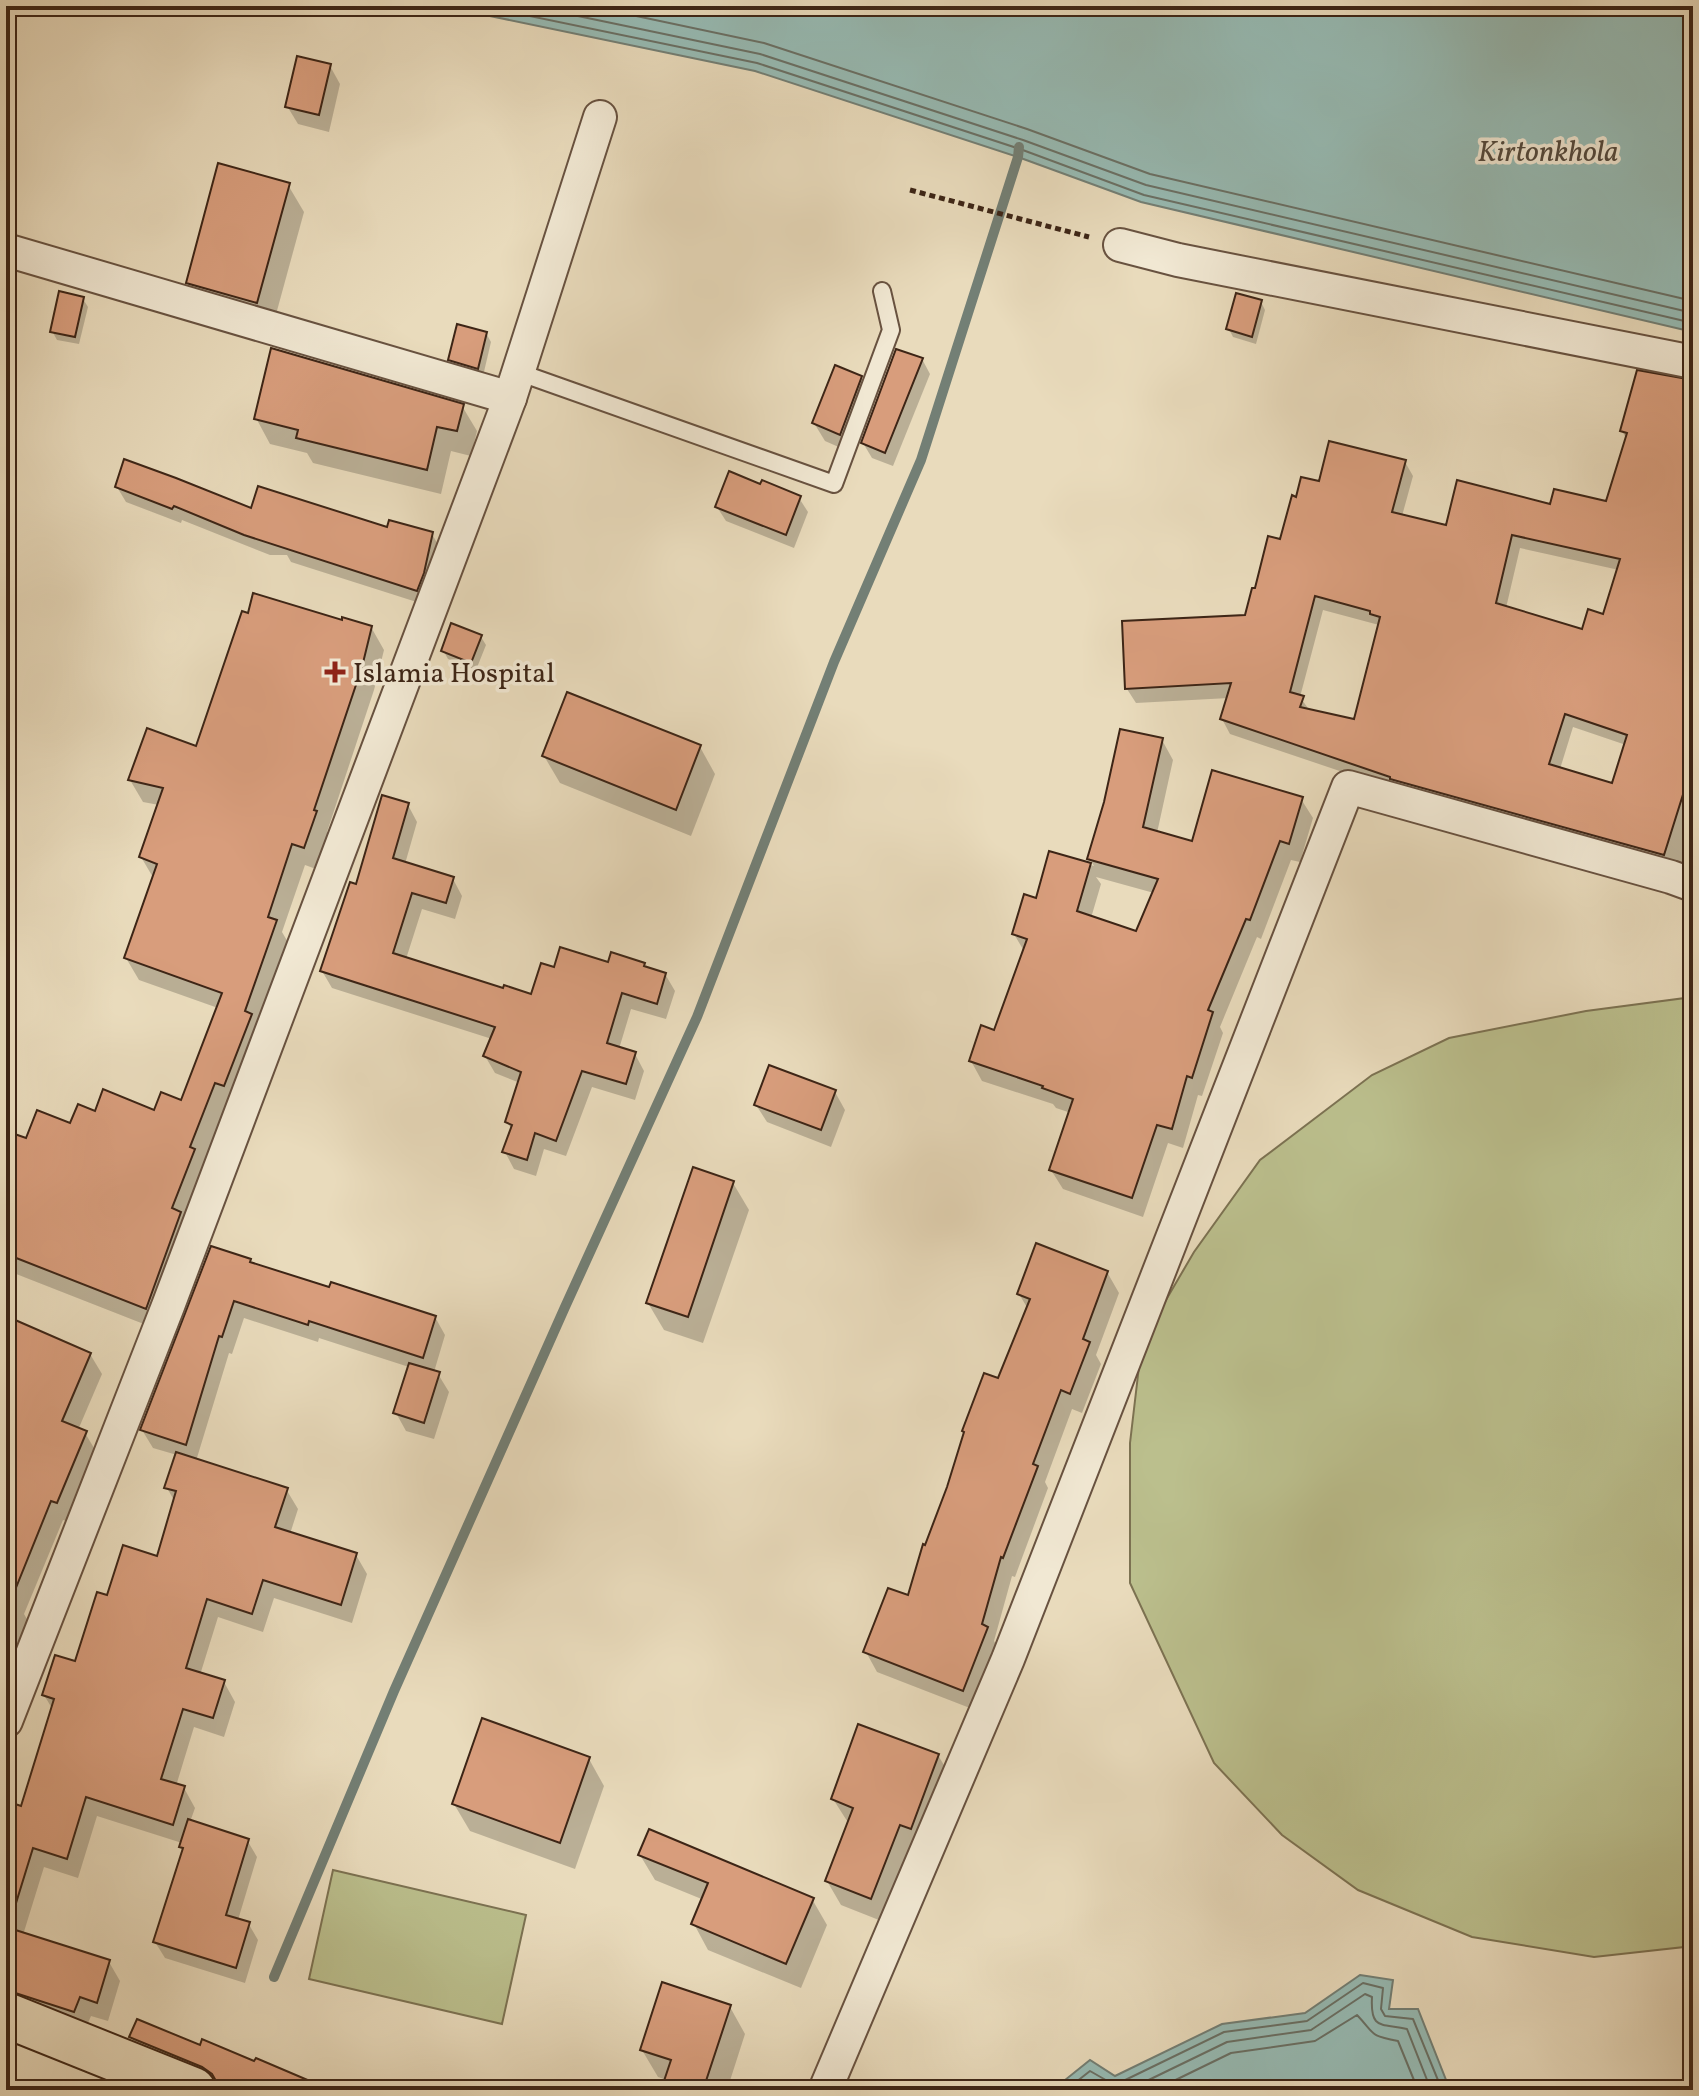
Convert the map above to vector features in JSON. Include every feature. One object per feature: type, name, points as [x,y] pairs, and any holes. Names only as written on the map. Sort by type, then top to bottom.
[{"type":"highway","points":[[6,2015],[193,2090]]},
{"type":"highway","points":[[6,2041],[124,2090]]},
{"type":"street","points":[[6,1721],[168,1306],[514,385],[600,117]]},
{"type":"street","points":[[1120,245],[1178,260],[1693,362]]},
{"type":"street","points":[[6,250],[514,385]]},
{"type":"street","points":[[825,2090],[1008,1659],[1348,787],[1693,885]]},
{"type":"lane","points":[[514,385],[834,484],[891,330],[882,291]]},
{"type":"path","points":[[910,190],[1120,245]]},
{"type":"green space","points":[[1693,997],[1693,1946],[1594,1957],[1472,1937],[1358,1890],[1282,1835],[1214,1763],[1130,1583],[1130,1443],[1142,1341],[1194,1252],[1260,1160],[1372,1075],[1449,1038],[1586,1011]]},
{"type":"green space","points":[[333,1870],[526,1915],[502,2024],[309,1979]]},
{"type":"water","name":"Kirtonkhola","points":[[442,6],[1693,6],[1693,332],[1141,202],[1018,157],[755,71]]},
{"type":"water","points":[[1360,1975],[1393,1980],[1389,2009],[1418,2009],[1450,2090],[1068,2090],[1065,2080],[1090,2060],[1115,2076],[1222,2024],[1305,2013]]},
{"type":"building","points":[[297,56],[331,64],[319,115],[285,107]]},
{"type":"building","points":[[218,163],[290,183],[257,303],[186,283]]},
{"type":"building","points":[[59,291],[84,297],[75,337],[50,332]]},
{"type":"building","points":[[1236,293],[1262,300],[1252,337],[1226,329]]},
{"type":"building","points":[[457,324],[487,332],[478,369],[448,360]]},
{"type":"building","points":[[271,348],[464,404],[457,431],[437,427],[427,470],[296,438],[298,430],[254,419]]},
{"type":"building","points":[[896,349],[923,358],[885,453],[861,443]]},
{"type":"building","points":[[835,365],[862,376],[840,435],[812,423]]},
{"type":"building","points":[[1637,370],[1693,380],[1693,644],[1687,666],[1693,668],[1693,787],[1686,785],[1664,855],[1390,779],[1220,719],[1231,683],[1125,689],[1122,621],[1245,615],[1268,536],[1280,539],[1292,495],[1296,497],[1301,477],[1319,481],[1329,441],[1406,460],[1392,512],[1446,525],[1457,480],[1550,504],[1554,489],[1606,501],[1627,433],[1620,431]],"holes":[[[1512,535],[1620,559],[1603,614],[1588,609],[1582,629],[1496,603]],[[1315,596],[1370,611],[1370,614],[1380,617],[1354,719],[1300,707],[1304,696],[1290,692]],[[1565,714],[1627,735],[1612,783],[1549,764]]]},
{"type":"building","points":[[124,459],[251,508],[258,486],[387,527],[389,520],[433,532],[417,591],[244,535],[174,506],[172,509],[115,487]]},
{"type":"building","points":[[729,471],[801,496],[786,535],[715,507]]},
{"type":"building","points":[[253,593],[372,626],[362,667],[304,848],[292,844],[268,917],[277,920],[245,1011],[252,1014],[224,1086],[215,1083],[190,1147],[195,1149],[172,1208],[181,1212],[146,1309],[6,1254],[6,1131],[26,1138],[37,1110],[70,1123],[78,1104],[95,1111],[103,1089],[154,1110],[161,1092],[181,1100],[222,993],[124,958],[157,864],[139,857],[163,788],[128,780],[147,728],[196,746],[242,611],[248,613]]},
{"type":"building","points":[[451,623],[482,635],[471,663],[441,651]]},
{"type":"building","points":[[567,692],[701,745],[676,810],[542,756]]},
{"type":"building","points":[[1120,729],[1163,738],[1143,827],[1192,841],[1212,770],[1303,797],[1289,844],[1280,841],[1250,920],[1246,919],[1208,1010],[1213,1012],[1192,1078],[1187,1076],[1172,1129],[1157,1125],[1132,1198],[1049,1170],[1073,1099],[969,1061],[981,1025],[994,1030],[1027,939],[1012,934],[1024,894],[1036,898],[1049,851],[1091,863],[1077,911],[1136,931],[1158,879],[1087,859],[1104,802]]},
{"type":"building","points":[[382,795],[409,803],[393,858],[454,877],[446,903],[412,893],[393,953],[531,994],[541,963],[554,967],[560,947],[608,962],[611,952],[666,973],[657,1004],[622,993],[607,1043],[636,1052],[626,1084],[582,1071],[556,1141],[535,1133],[527,1160],[502,1152],[512,1125],[505,1122],[521,1072],[483,1056],[495,1027],[320,971],[350,882],[356,884]]},
{"type":"building","points":[[769,1065],[836,1090],[821,1130],[754,1105]]},
{"type":"building","points":[[693,1167],[734,1181],[688,1317],[646,1303]]},
{"type":"building","points":[[1036,1243],[1108,1271],[1083,1339],[1090,1342],[1070,1394],[1061,1390],[1033,1464],[1038,1466],[1001,1557],[982,1624],[988,1627],[963,1691],[863,1652],[888,1588],[908,1595],[984,1373],[998,1378],[1030,1299],[1017,1294]]},
{"type":"building","points":[[211,1246],[329,1287],[331,1282],[436,1316],[423,1358],[309,1321],[308,1325],[234,1301],[222,1337],[219,1336],[186,1445],[140,1430]]},
{"type":"building","points":[[6,1316],[91,1353],[62,1421],[87,1431],[57,1503],[51,1501],[7,1610]]},
{"type":"building","points":[[409,1363],[440,1372],[424,1423],[393,1413]]},
{"type":"building","points":[[176,1452],[288,1488],[275,1527],[357,1553],[341,1605],[263,1580],[252,1614],[207,1599],[186,1668],[225,1680],[213,1718],[183,1709],[161,1779],[185,1786],[173,1825],[86,1797],[67,1859],[33,1848],[12,1916],[6,1915],[6,1801],[21,1806],[54,1699],[42,1695],[55,1655],[75,1661],[97,1592],[107,1595],[123,1545],[157,1556],[176,1491],[164,1488]]},
{"type":"building","points":[[482,1718],[590,1757],[560,1843],[452,1804]]},
{"type":"building","points":[[858,1724],[939,1754],[911,1829],[900,1825],[871,1899],[825,1881],[853,1808],[831,1799]]},
{"type":"building","points":[[188,1819],[249,1839],[226,1915],[250,1922],[236,1968],[153,1942],[183,1848],[179,1847]]},
{"type":"building","points":[[649,1829],[814,1898],[786,1964],[691,1924],[708,1883],[638,1855]]},
{"type":"building","points":[[6,1927],[110,1960],[97,2003],[80,1997],[74,2012],[6,1990]]},
{"type":"building","points":[[662,1982],[731,2005],[703,2090],[661,2090],[671,2060],[640,2050]]},
{"type":"building","points":[[137,2019],[200,2045],[202,2039],[254,2061],[256,2058],[331,2090],[238,2090],[216,2081],[202,2067],[129,2037]]},
{"type":"waterway","points":[[274,1977],[394,1691],[697,1017],[834,662],[921,460],[1019,147]]},
{"type":"place","name":"Islamia Hospital","points":[[335,672]]}]
